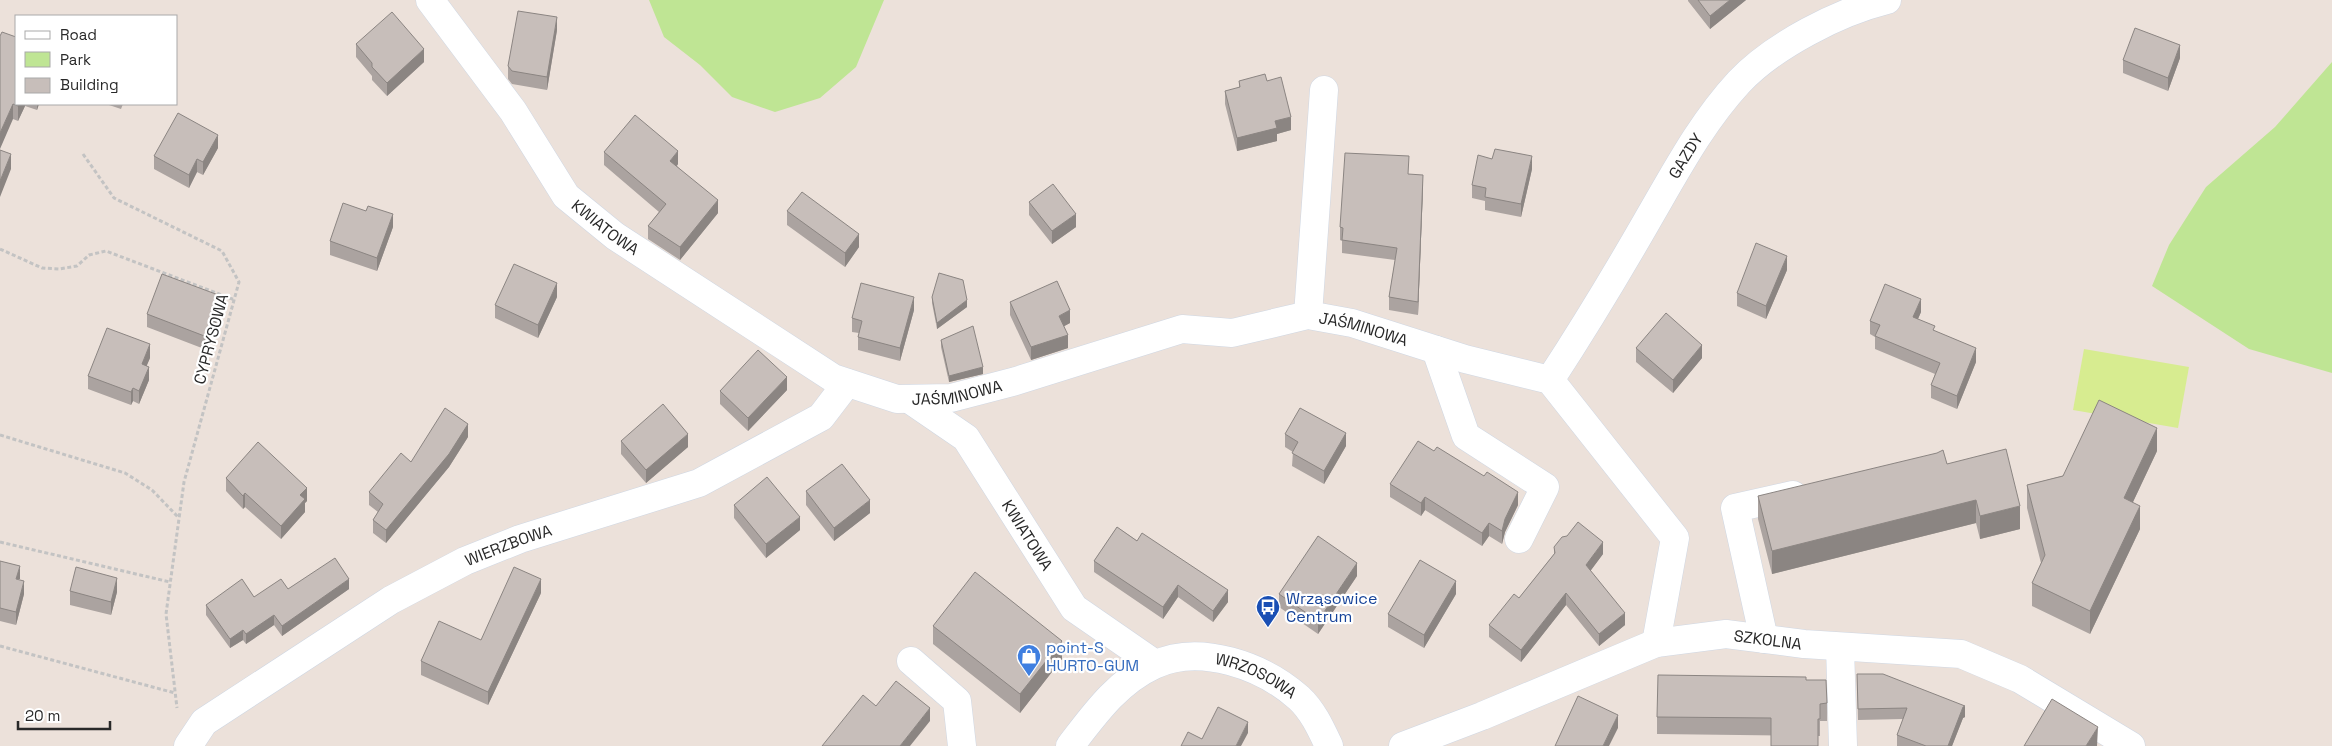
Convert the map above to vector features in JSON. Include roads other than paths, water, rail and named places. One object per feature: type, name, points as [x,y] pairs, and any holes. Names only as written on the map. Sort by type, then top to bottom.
[{"type":"street","name":"KWIATOWA","points":[[430,0],[513,111],[566,196],[615,236],[834,378],[847,383]]},
{"type":"street","name":"GAZDY","points":[[1550,380],[1599,305],[1706,121],[1740,81],[1776,52],[1815,28],[1872,4],[1888,0]]},
{"type":"street","points":[[1308,315],[1324,90]]},
{"type":"street","name":"JAŚMINOWA","points":[[847,383],[897,399],[951,398],[1016,381],[1182,329],[1232,333],[1308,315],[1352,324],[1436,350],[1550,380]]},
{"type":"street","points":[[1436,350],[1466,436],[1545,487],[1519,539]]},
{"type":"street","points":[[1550,380],[1675,538],[1656,643]]},
{"type":"street","name":"WIERZBOWA","points":[[188,746],[204,722],[391,600],[465,561],[520,539],[699,483],[821,417],[847,383]]},
{"type":"street","name":"KWIATOWA","points":[[908,399],[966,438],[1074,608],[1154,664]]},
{"type":"street","points":[[1764,639],[1735,508],[1820,488]]},
{"type":"street","name":"SZKOLNA","points":[[1403,746],[1482,716],[1656,643],[1726,634],[1840,647],[1961,654],[2020,679],[2131,746]]},
{"type":"street","points":[[1840,647],[1843,746]]},
{"type":"street","name":"WRZOSOWA","points":[[1154,664],[1197,656],[1230,662],[1252,670],[1280,684],[1300,699],[1314,716],[1329,746]]},
{"type":"street","points":[[911,661],[957,701],[962,746]]},
{"type":"street","points":[[1070,746],[1118,689],[1154,664]]},
{"type":"place","name":"Wrząsowice Centrum","points":[[1268,628]]},
{"type":"place","name":"point-S HURTO-GUM","points":[[1029,677]]}]
